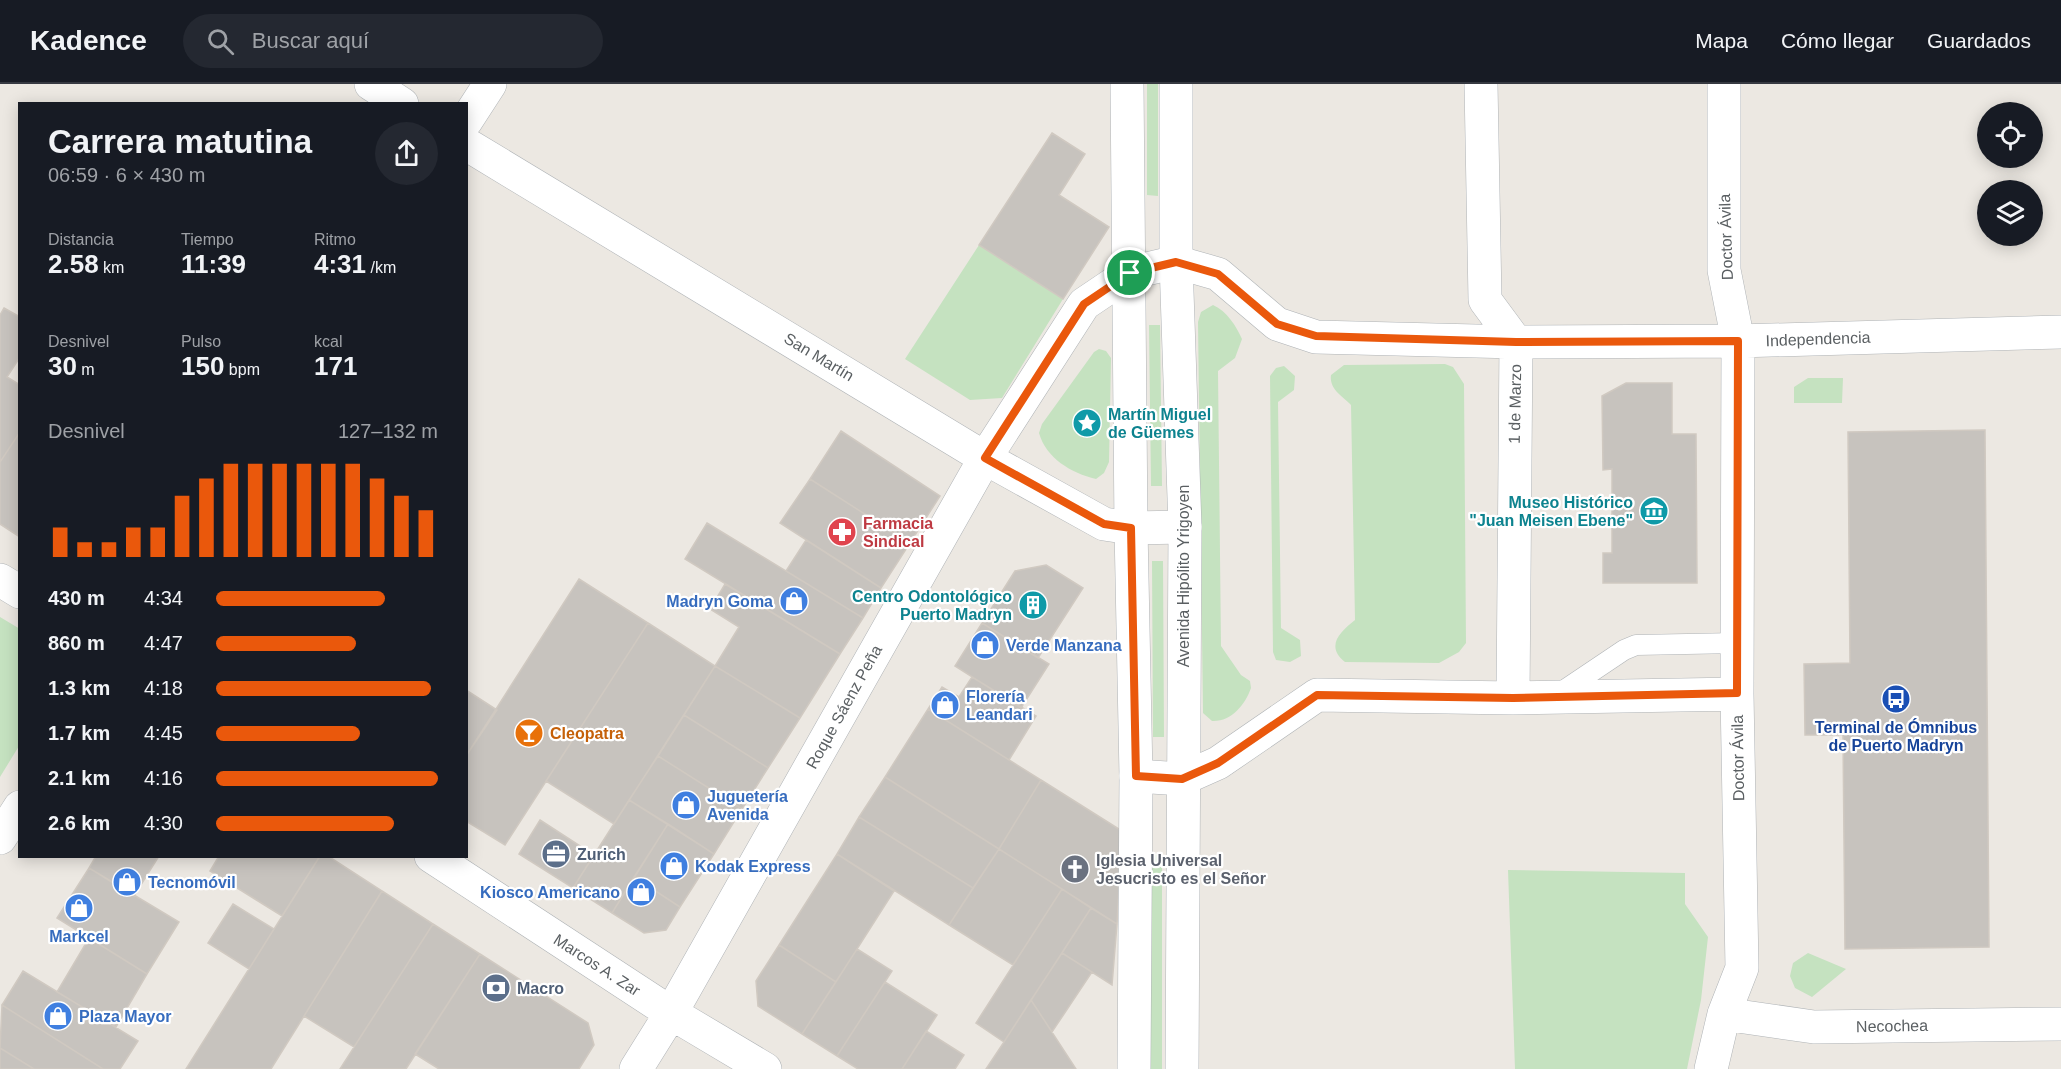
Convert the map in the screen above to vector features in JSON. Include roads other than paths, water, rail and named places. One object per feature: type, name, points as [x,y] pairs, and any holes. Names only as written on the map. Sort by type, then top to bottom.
[{"type":"street","points":[[371,84],[399,102]]},
{"type":"street","points":[[468,118],[490,84]]},
{"type":"street","points":[[1127,84],[1136,776],[1134,1069]]},
{"type":"street","name":"Avenida Hipólito Yrigoyen","points":[[1176,84],[1176,262],[1185,527],[1182,1069]]},
{"type":"street","name":"1 de Marzo","points":[[1481,84],[1485,300],[1516,342],[1513,698]]},
{"type":"street","name":"Doctor Ávila","points":[[1711,1069],[1724,1014],[1742,968],[1737,693],[1738,341],[1724,270],[1724,84]]},
{"type":"street","name":"San Martín","points":[[468,145],[985,458],[1104,524],[1131,528],[1185,527]]},
{"type":"street","name":"Independencia","points":[[1130,273],[1176,262],[1218,274],[1277,324],[1316,336],[1516,342],[1738,341],[2061,332]]},
{"type":"street","name":"Roque Sáenz Peña","points":[[636,1069],[671,1013],[985,458],[1084,304],[1130,273]]},
{"type":"street","points":[[0,580],[18,591]]},
{"type":"street","points":[[1136,776],[1182,779],[1218,763],[1317,695],[1513,698],[1737,693]]},
{"type":"street","points":[[0,838],[18,810]]},
{"type":"street","name":"Marcos A. Zar","points":[[433,858],[671,1013],[765,1069]]},
{"type":"street","name":"Necochea","points":[[1724,1014],[1814,1027],[2061,1024]]},
{"type":"lane","points":[[1554,697],[1624,650],[1636,645],[1737,643]]},
{"type":"place","name":"Martín Miguel de Güemes","points":[[1087,423]]},
{"type":"place","name":"Museo Histórico \"Juan Meisen Ebene\"","points":[[1654,511]]},
{"type":"place","name":"Farmacia Sindical","points":[[842,532]]},
{"type":"place","name":"Madryn Goma","points":[[794,601]]},
{"type":"place","name":"Centro Odontológico Puerto Madryn","points":[[1033,605]]},
{"type":"place","name":"Verde Manzana","points":[[985,645]]},
{"type":"place","name":"Terminal de Ómnibus de Puerto Madryn","points":[[1896,699]]},
{"type":"place","name":"Florería Leandari","points":[[945,705]]},
{"type":"place","name":"Cleopatra","points":[[529,733]]},
{"type":"place","name":"Juguetería Avenida","points":[[686,805]]},
{"type":"place","name":"Zurich","points":[[556,854]]},
{"type":"place","name":"Kodak Express","points":[[674,866]]},
{"type":"place","name":"Iglesia Universal Jesucristo es el Señor","points":[[1075,869]]},
{"type":"place","name":"Tecnomóvil","points":[[127,882]]},
{"type":"place","name":"Kiosco Americano","points":[[641,892]]},
{"type":"place","name":"Markcel","points":[[79,908]]},
{"type":"place","name":"Macro","points":[[496,988]]},
{"type":"place","name":"Plaza Mayor","points":[[58,1016]]}]
